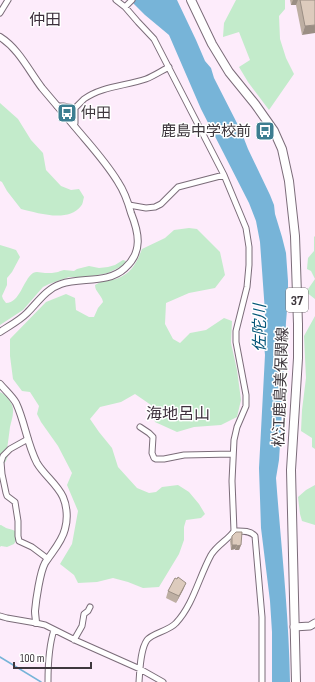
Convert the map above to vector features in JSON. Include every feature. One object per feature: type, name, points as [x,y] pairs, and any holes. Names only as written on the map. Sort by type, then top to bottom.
[{"type":"main road","name":"松江鹿島美保関線","points":[[191,0],[212,44],[230,72],[274,131],[282,149],[285,161],[295,236],[298,309],[298,358],[291,470],[296,682]]},
{"type":"main road","points":[[294,627],[310,626],[315,623]]},
{"type":"street","points":[[0,13],[8,0]]},
{"type":"street","points":[[116,0],[125,7],[154,39],[224,175],[246,228],[249,247],[247,287],[236,331],[236,342],[246,395],[246,406],[237,427],[234,440],[232,481],[234,530],[233,533],[221,543],[212,554],[184,612],[175,624],[147,640],[142,655],[139,682]]},
{"type":"street","points":[[125,7],[131,1]]},
{"type":"street","points":[[0,37],[10,44],[16,51],[33,76],[105,163],[118,183],[129,205],[136,226],[138,238],[137,250],[132,261],[124,269],[113,275],[72,281],[49,289],[26,314],[0,332]]},
{"type":"street","points":[[74,126],[75,108],[91,95],[108,88],[148,79],[168,67]]},
{"type":"street","points":[[57,106],[75,108]]},
{"type":"street","points":[[129,205],[146,208],[155,207],[178,187],[224,175]]},
{"type":"street","points":[[0,384],[15,401],[33,454],[38,464],[62,496],[66,506],[66,528],[62,539],[45,564],[42,574],[35,611],[36,623]]},
{"type":"street","points":[[140,427],[153,437],[152,453],[156,459],[161,460],[184,455],[233,454]]},
{"type":"street","points":[[28,439],[13,447],[3,456],[1,462],[2,474],[7,496],[15,502],[19,541],[32,547],[48,559]]},
{"type":"street","points":[[234,530],[249,532],[255,536],[262,617],[262,682]]},
{"type":"street","points":[[74,640],[82,626],[84,614],[90,607]]},
{"type":"street","points":[[0,616],[36,623],[54,630],[140,669],[163,682]]},
{"type":"street","points":[[48,682],[54,630]]},
{"type":"green space","points":[[236,0],[285,0],[285,9],[279,16],[280,39],[286,58],[294,74],[269,110],[248,82],[239,67],[250,60],[239,32],[223,37],[224,23]]},
{"type":"green space","points":[[0,103],[18,119],[31,140],[43,153],[46,170],[61,186],[71,190],[79,189],[84,197],[82,205],[75,211],[69,214],[52,215],[21,209],[0,181]]},
{"type":"green space","points":[[189,228],[197,229],[220,252],[225,275],[215,288],[189,293],[166,303],[165,324],[173,339],[180,343],[190,333],[206,330],[224,318],[232,321],[231,343],[237,370],[241,400],[237,417],[221,425],[194,427],[177,432],[155,422],[151,405],[135,394],[121,402],[100,407],[90,419],[112,448],[118,467],[137,488],[149,493],[156,492],[162,487],[178,485],[189,492],[205,514],[201,518],[186,520],[184,527],[184,540],[179,554],[159,587],[143,588],[113,578],[97,582],[78,583],[74,575],[60,564],[72,544],[78,511],[67,485],[72,473],[58,446],[37,414],[39,406],[30,392],[22,391],[13,379],[10,356],[10,339],[46,302],[66,294],[75,298],[76,310],[89,317],[94,317],[98,308],[103,302],[96,290],[95,285],[104,280],[116,279],[126,274],[135,264],[142,249],[165,238],[174,230]]},
{"type":"green space","points":[[315,236],[315,279],[311,271],[307,269],[308,258],[314,251]]},
{"type":"green space","points":[[0,245],[16,250],[20,257],[7,278],[7,285],[2,296],[6,303],[15,299],[34,272],[53,273],[64,270],[74,271],[89,266],[99,268],[108,267],[123,260],[126,261],[124,265],[108,273],[87,277],[69,277],[43,287],[23,310],[0,325]]},
{"type":"green space","points":[[315,279],[315,299],[306,292]]},
{"type":"green space","points":[[315,316],[315,449],[312,447],[312,438],[301,431],[306,378],[304,336]]},
{"type":"green space","points":[[0,392],[10,400],[13,409],[13,416],[10,427],[7,457],[4,464],[0,468]]},
{"type":"green space","points":[[315,485],[315,525],[302,521],[298,497]]},
{"type":"green space","points":[[0,525],[16,532],[17,538],[14,544],[7,547],[0,547]]},
{"type":"water","points":[[135,0],[177,0],[205,61],[211,68],[214,78],[241,131],[270,195],[286,253],[288,298],[279,460],[276,478],[286,606],[290,682],[272,682],[272,632],[270,601],[261,528],[259,468],[265,355],[265,312],[260,242],[256,221],[249,203],[201,109],[169,35],[132,2]]},
{"type":"building","points":[[300,0],[315,0],[315,25],[305,26]]},
{"type":"building","points":[[236,532],[242,532],[241,545],[237,546],[232,545],[232,536]]},
{"type":"building","points":[[178,577],[186,583],[179,596],[168,591],[175,578],[177,579]]},
{"type":"waterway","points":[[0,657],[41,682]]},
{"type":"place","name":"仲田","points":[[67,113]]},
{"type":"place","name":"鹿島中学校前","points":[[265,131]]},
{"type":"district","name":"仲田","points":[[45,20]]},
{"type":"district","name":"海地呂山","points":[[178,414]]},
{"type":"water label","name":"佐陀川","points":[[260,328]]}]
